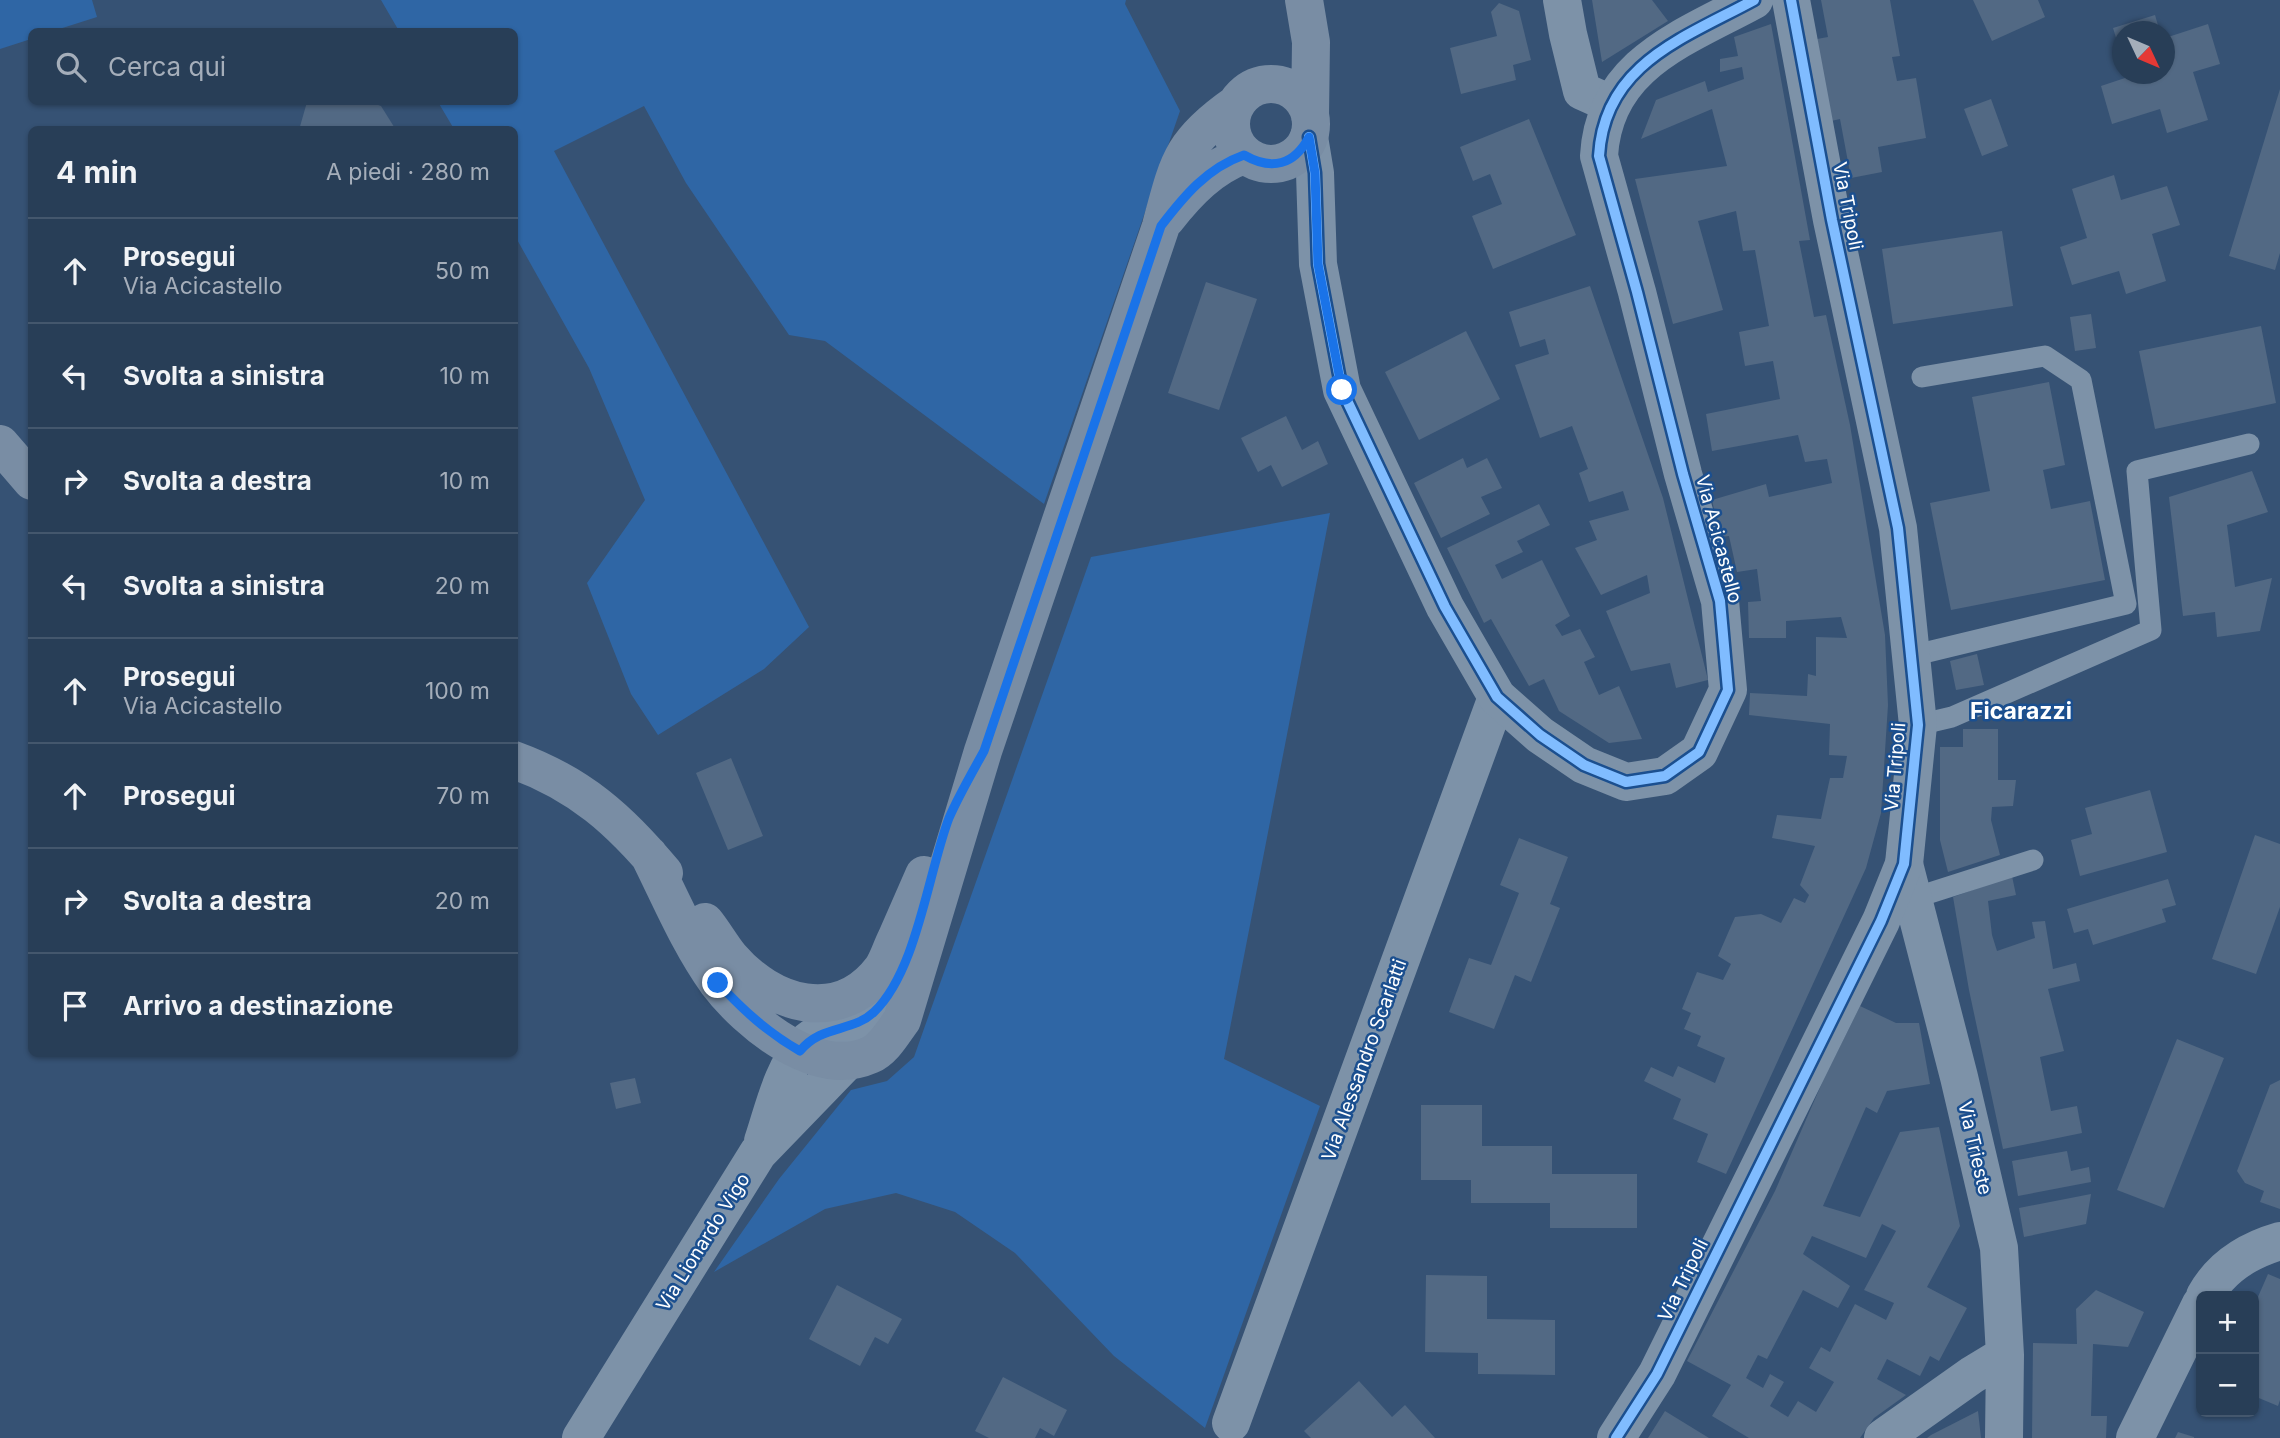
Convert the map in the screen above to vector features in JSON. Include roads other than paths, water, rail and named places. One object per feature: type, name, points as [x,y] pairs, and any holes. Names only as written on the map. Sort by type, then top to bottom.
[{"type":"main road","points":[[1293,0],[1286,58],[1231,117],[1231,131],[1236,144],[1244,155],[1256,162],[1281,163],[1294,158],[1309,126],[1311,42],[1304,0]]},
{"type":"main road","points":[[649,855],[696,947],[718,983],[745,1012],[772,1035],[822,1060],[846,1062],[872,1055],[887,1041],[902,1020],[984,751],[1161,226],[1177,166],[1189,144],[1211,121],[1251,94],[1277,85],[1289,88],[1306,105],[1309,126]]},
{"type":"main road","points":[[1161,226],[1185,195],[1203,178],[1227,161],[1244,155]]},
{"type":"main road","points":[[0,444],[28,476]]},
{"type":"main road","points":[[518,762],[577,789],[613,817],[649,855],[708,926],[731,959],[742,968],[777,995],[802,1003],[826,1005],[851,997],[870,983],[884,966],[950,818],[984,751]]},
{"type":"street","points":[[1562,0],[1581,91],[1611,104]]},
{"type":"street","name":"Via Acicastello","points":[[1309,126],[1315,173],[1318,264],[1342,390],[1446,607],[1497,697],[1540,735],[1584,765],[1626,782],[1665,776],[1699,752],[1728,690],[1720,601],[1683,474],[1599,156],[1600,134],[1611,104],[1630,75],[1662,50],[1754,0]]},
{"type":"street","name":"Via Tripoli","points":[[1616,1438],[1657,1374],[1881,922],[1909,881],[1918,725],[1898,528],[1832,220],[1791,0]]},
{"type":"street","name":"Via Alessandro Scarlatti","points":[[1231,1423],[1497,697]]},
{"type":"street","points":[[758,1153],[791,1062],[808,1041],[830,1030],[855,1025],[874,1013],[892,988],[910,949],[950,818]]},
{"type":"street","name":"Via Trieste","points":[[1909,881],[1999,1248],[2005,1355],[2004,1438]]},
{"type":"street","name":"Via Lionardo Vigo","points":[[581,1438],[758,1153],[846,1062]]},
{"type":"street","points":[[2209,1291],[2230,1265],[2258,1247],[2280,1241]]},
{"type":"street","points":[[2135,1438],[2196,1314]]},
{"type":"street","points":[[1883,1438],[2005,1355]]},
{"type":"lane","points":[[1911,656],[2126,604],[2081,380],[2045,356],[1922,377]]},
{"type":"lane","points":[[1918,725],[1952,717],[2151,630],[2137,471],[2249,444]]},
{"type":"lane","points":[[1909,881],[2033,860]]},
{"type":"district","name":"Ficarazzi","points":[[2021,711]]}]
